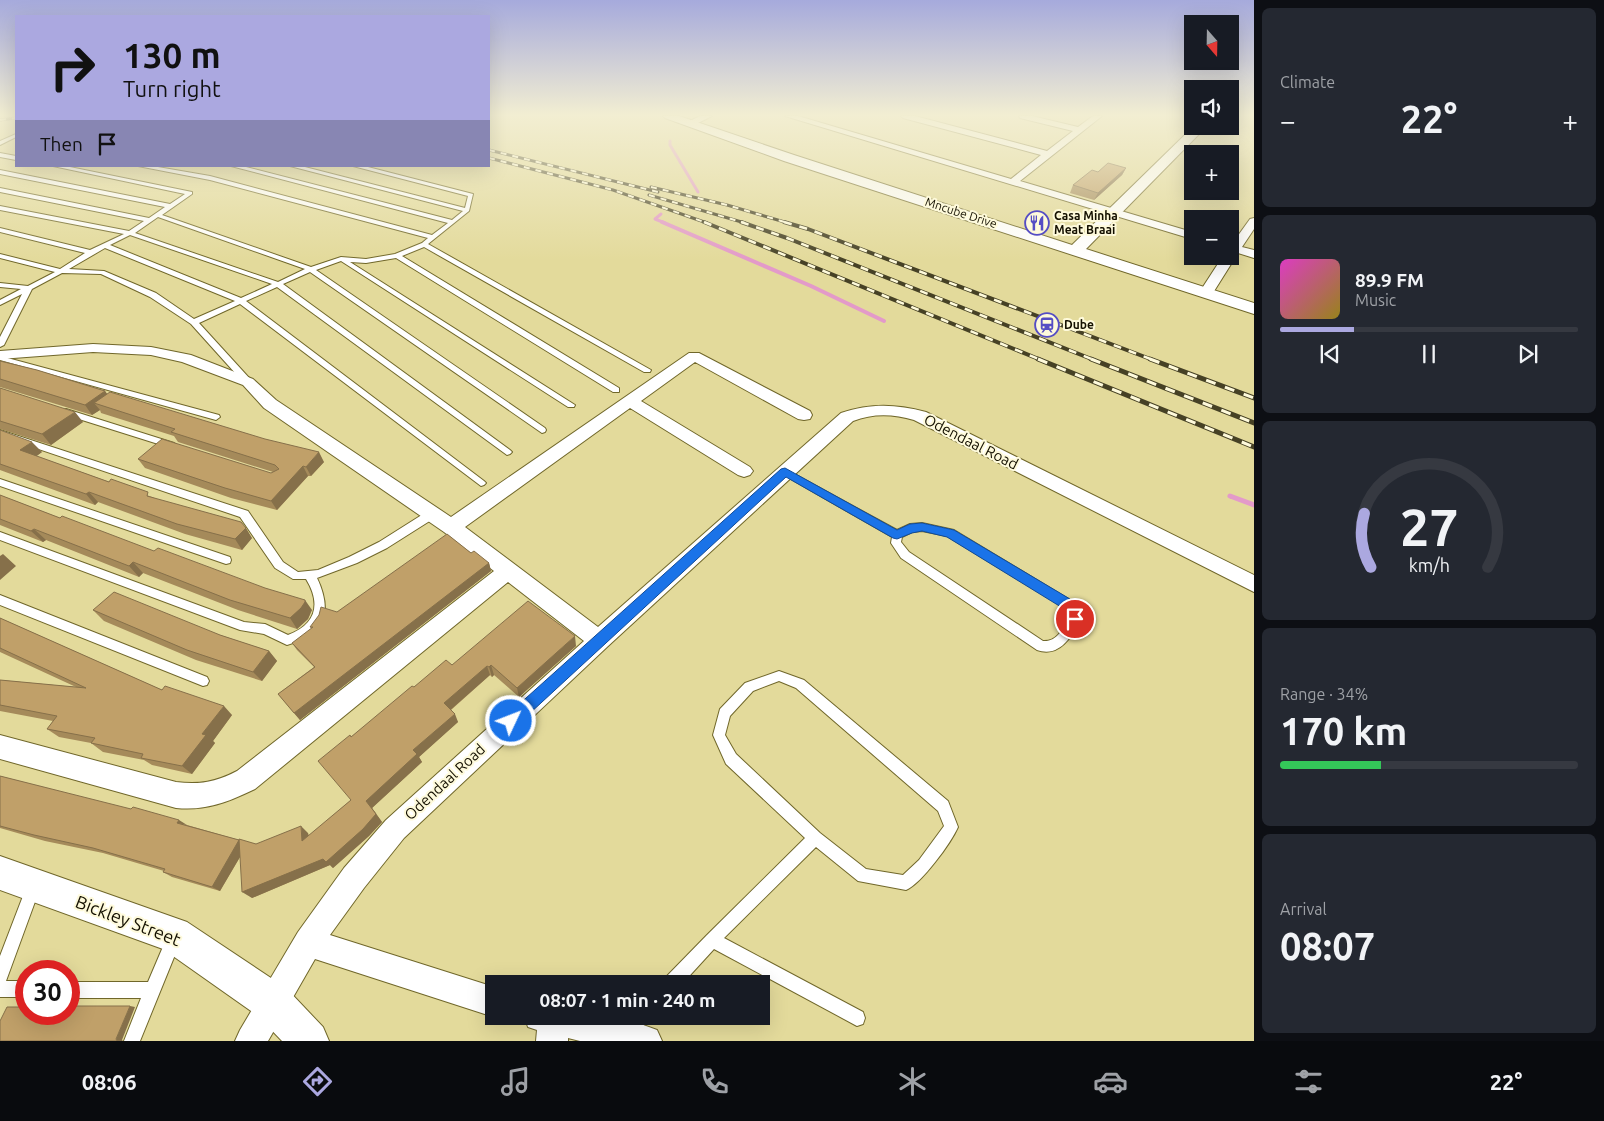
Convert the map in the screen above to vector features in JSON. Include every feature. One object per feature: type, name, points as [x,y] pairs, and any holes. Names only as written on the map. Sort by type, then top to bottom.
[{"type":"street","name":"Mncube Drive","points":[[810,165],[1254,309]]},
{"type":"street","points":[[954,165],[1184,234]]},
{"type":"street","points":[[1013,182],[1034,165]]},
{"type":"street","points":[[1076,250],[1162,165]]},
{"type":"street","points":[[1239,241],[1254,221]]},
{"type":"street","points":[[1239,253],[1254,254]]},
{"type":"street","points":[[1206,294],[1223,265]]},
{"type":"street","points":[[0,356],[93,348],[151,351],[186,358],[248,382],[270,404],[451,527],[599,640]]},
{"type":"street","points":[[451,527],[694,356],[804,415]]},
{"type":"street","points":[[630,401],[744,471]]},
{"type":"street","name":"Odendaal Road","points":[[251,1041],[308,942],[354,878],[395,829],[599,640],[847,417],[868,410],[886,409],[920,416],[1254,584]]},
{"type":"street","points":[[0,747],[176,795],[193,798],[218,795],[246,780],[508,571]]},
{"type":"street","name":"Bickley Street","points":[[0,874],[174,935],[272,1002],[309,1041]]},
{"type":"street","points":[[308,942],[485,999]]},
{"type":"street","points":[[548,1026],[637,1031]]},
{"type":"lane","points":[[0,303],[61,271],[104,245],[130,234],[190,193],[61,167]]},
{"type":"lane","points":[[147,167],[210,178],[434,237]]},
{"type":"lane","points":[[238,167],[453,222]]},
{"type":"lane","points":[[297,167],[467,210]]},
{"type":"lane","points":[[194,322],[278,284],[341,259],[366,261],[397,256],[424,244],[467,210],[470,195],[360,167]]},
{"type":"lane","points":[[0,172],[171,206]]},
{"type":"lane","points":[[0,190],[153,218],[311,270],[542,430]]},
{"type":"lane","points":[[0,208],[130,234],[278,284],[507,452]]},
{"type":"lane","points":[[0,230],[91,252]]},
{"type":"lane","points":[[424,244],[647,370]]},
{"type":"lane","points":[[104,245],[241,301],[481,483]]},
{"type":"lane","points":[[0,256],[61,271],[102,272],[153,295],[194,322],[248,382]]},
{"type":"lane","points":[[397,256],[616,390]]},
{"type":"lane","points":[[341,259],[571,405]]},
{"type":"lane","points":[[0,285],[29,288]]},
{"type":"lane","points":[[0,345],[29,288]]},
{"type":"lane","points":[[0,356],[216,416]]},
{"type":"lane","points":[[55,409],[185,449]]},
{"type":"lane","points":[[0,433],[244,514],[279,565],[297,576],[319,574],[383,545],[432,514]]},
{"type":"lane","points":[[785,472],[897,535]]},
{"type":"lane","points":[[0,482],[226,560]]},
{"type":"lane","points":[[922,527],[950,533],[1066,603],[1074,611],[1075,619],[1058,644],[1050,648],[1041,646],[905,556],[896,543],[897,535],[910,528],[922,527]]},
{"type":"lane","points":[[0,536],[244,627],[265,629],[287,640],[308,632],[318,620],[320,602],[315,583],[310,575]]},
{"type":"lane","points":[[0,600],[203,682]]},
{"type":"lane","points":[[779,676],[800,684],[943,806],[951,827],[924,865],[906,883],[863,876],[815,838],[731,758],[718,734],[724,713],[749,687],[779,676]]},
{"type":"lane","points":[[679,975],[815,838]]},
{"type":"lane","points":[[0,976],[34,886]]},
{"type":"lane","points":[[132,1041],[174,935]]},
{"type":"lane","points":[[712,940],[857,1018]]},
{"type":"lane","points":[[0,989],[15,989]]},
{"type":"lane","points":[[80,990],[153,990]]},
{"type":"building","points":[[1106,165],[1126,168],[1098,193],[1073,185],[1092,170],[1098,172]]},
{"type":"building","points":[[0,361],[37,370],[105,391],[85,405],[0,379]]},
{"type":"building","points":[[0,388],[75,412],[42,434],[0,421]]},
{"type":"building","points":[[110,392],[265,439],[319,452],[306,467],[303,466],[271,501],[225,488],[138,459],[162,439],[271,473],[279,469],[275,465],[171,432],[175,429],[94,403]]},
{"type":"building","points":[[0,430],[32,442],[20,450],[109,482],[111,479],[148,492],[147,496],[241,522],[246,528],[235,539],[177,524],[89,492],[86,494],[0,464]]},
{"type":"building","points":[[0,495],[154,551],[158,548],[265,588],[305,600],[305,602],[290,618],[230,600],[133,562],[129,566],[34,529],[31,531],[0,519]]},
{"type":"building","points":[[447,534],[471,553],[474,551],[489,563],[294,713],[278,694],[315,667],[292,643],[313,627],[310,627],[319,615],[321,607],[337,612]]},
{"type":"building","points":[[114,592],[220,635],[269,651],[253,672],[187,650],[93,610]]},
{"type":"building","points":[[528,601],[575,636],[517,688],[491,665],[487,666],[444,703],[455,714],[413,750],[417,754],[366,801],[376,814],[363,829],[326,862],[323,859],[242,892],[239,839],[256,844],[301,826],[302,841],[351,800],[318,761],[350,735],[351,737],[446,660],[452,665]]},
{"type":"building","points":[[0,618],[162,690],[165,686],[224,706],[202,734],[206,735],[182,766],[141,758],[143,754],[91,743],[95,738],[47,729],[57,716],[0,705],[0,680],[86,688],[0,648]]},
{"type":"building","points":[[0,776],[131,809],[133,807],[179,820],[177,823],[239,840],[212,887],[163,872],[165,869],[93,848],[0,826]]},
{"type":"building","points":[[80,1006],[130,1006],[116,1039],[117,1041],[0,1041],[0,1021],[7,1007],[15,1007],[15,1025],[80,1025]]},
{"type":"waterway","points":[[682,165],[698,192]]},
{"type":"waterway","points":[[661,214],[655,219],[665,223]]},
{"type":"waterway","points":[[662,222],[811,286],[884,321]]},
{"type":"waterway","points":[[1230,496],[1254,505]]},
{"type":"railway","points":[[514,165],[613,190],[707,223]]},
{"type":"railway","points":[[548,165],[658,192]]},
{"type":"railway","points":[[651,187],[727,205],[788,223]]},
{"type":"railway","points":[[649,195],[745,223]]},
{"type":"railway","points":[[704,222],[1041,360]]},
{"type":"railway","points":[[741,222],[787,238],[1094,360]]},
{"type":"railway","points":[[784,222],[808,229],[1153,360]]},
{"type":"railway","points":[[1038,359],[1254,447]]},
{"type":"railway","points":[[1091,359],[1254,423]]},
{"type":"railway","points":[[1150,359],[1254,398]]},
{"type":"place","name":"Casa Minha Meat Braai","points":[[1037,223]]},
{"type":"place","name":"Dube","points":[[1047,325]]},
{"type":"route","points":[[511,721],[785,472],[897,535],[910,528],[922,527],[939,529],[950,533],[1066,603],[1074,611],[1075,619]]}]
